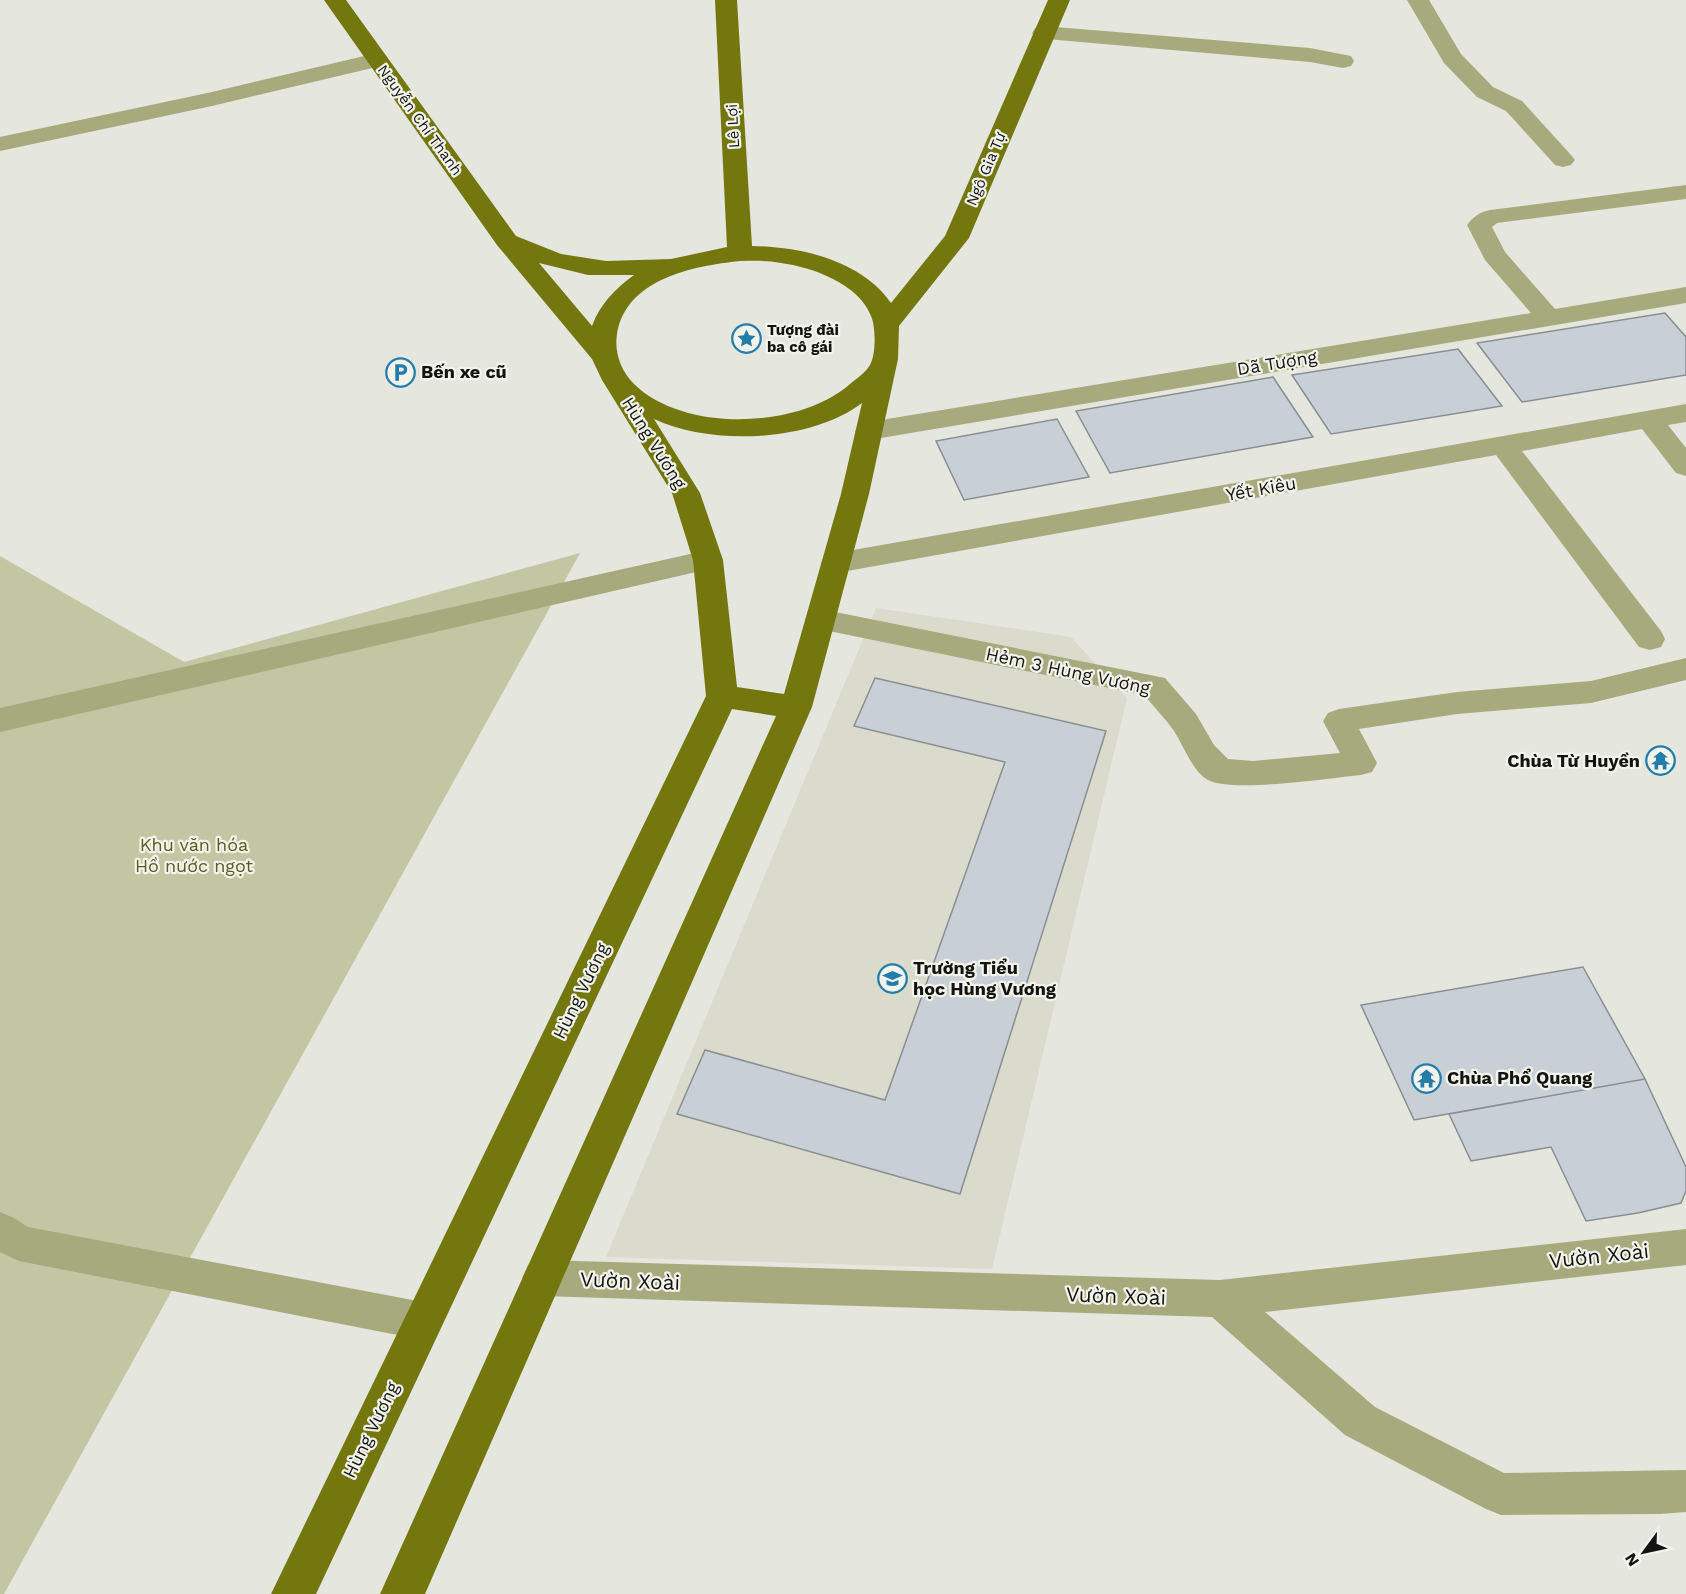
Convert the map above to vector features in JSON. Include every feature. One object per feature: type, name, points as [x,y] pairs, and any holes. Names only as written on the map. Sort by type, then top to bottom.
[{"type":"main road","name":"Nguyễn Chí Thanh","points":[[335,0],[506,240],[609,367]]},
{"type":"main road","name":"Lê Lợi","points":[[726,0],[740,253]]},
{"type":"main road","name":"Ngô Gia Tự","points":[[888,323],[957,238],[1059,0]]},
{"type":"main road","name":"Nguyễn Chí Thanh","points":[[506,240],[541,258],[581,268],[631,268],[678,264]]},
{"type":"main road","points":[[402,1594],[796,706],[836,563],[884,365],[888,323],[875,299],[851,279],[819,264],[781,255],[740,253],[708,256],[678,264],[644,280],[617,302],[603,327],[609,367],[643,404],[683,421],[731,428],[780,425],[826,412],[861,391],[884,365]]},
{"type":"main road","name":"Hùng Vương","points":[[293,1594],[722,696],[708,560],[686,493],[609,367]]},
{"type":"main road","points":[[722,696],[796,706]]},
{"type":"street","points":[[1418,0],[1452,58],[1485,92],[1514,106],[1563,160]]},
{"type":"street","points":[[1043,33],[1310,55],[1343,61]]},
{"type":"street","points":[[0,144],[212,99],[377,60]]},
{"type":"street","points":[[1549,318],[1494,255],[1479,225],[1490,217],[1686,192]]},
{"type":"street","name":"Dã Tượng","points":[[868,431],[1685,297]]},
{"type":"street","name":"Yết Kiêu","points":[[836,563],[1504,447],[1686,413]]},
{"type":"street","points":[[1649,420],[1686,467]]},
{"type":"street","points":[[1504,447],[1650,639]]},
{"type":"street","points":[[0,720],[708,560]]},
{"type":"street","name":"Hẻm 3 Hùng Vương","points":[[820,620],[1154,686],[1185,722],[1203,753],[1219,771],[1253,773],[1361,763],[1339,721],[1457,704],[1591,692],[1682,677]]},
{"type":"street","points":[[0,1230],[19,1243],[423,1321]]},
{"type":"street","name":"Vườn Xoài","points":[[542,1278],[1220,1299],[1686,1247]]},
{"type":"street","points":[[1220,1299],[1360,1421],[1501,1494],[1686,1491]]},
{"type":"shaded area","name":"Trường Tiểu học Hùng Vương","points":[[876,608],[1071,637],[1127,698],[992,1269],[606,1257]]},
{"type":"green space","name":"Khu văn hóa Hồ nước ngọt","points":[[580,553],[4,1594],[0,1594],[0,556],[184,662]]},
{"type":"building","points":[[1665,313],[1686,337],[1686,375],[1522,402],[1477,343]]},
{"type":"building","points":[[1458,349],[1502,406],[1331,434],[1292,375]]},
{"type":"building","points":[[1273,377],[1313,437],[1110,473],[1076,411]]},
{"type":"building","points":[[1057,419],[1089,477],[964,500],[936,441]]},
{"type":"building","points":[[875,678],[1106,731],[960,1194],[677,1114],[705,1050],[885,1100],[1005,762],[854,726]]},
{"type":"building","points":[[1583,967],[1645,1079],[1414,1120],[1361,1005]]},
{"type":"building","points":[[1645,1079],[1686,1167],[1686,1191],[1681,1203],[1638,1213],[1586,1221],[1551,1147],[1471,1161],[1449,1114]]},
{"type":"place","name":"Tượng đài ba cô gái","points":[[746,339]]},
{"type":"place","name":"Bến xe cũ","points":[[400,372]]},
{"type":"place","name":"Chùa Từ Huyền","points":[[1661,761]]},
{"type":"place","name":"Trường Tiểu học Hùng Vương","points":[[892,978]]},
{"type":"place","name":"Chùa Phổ Quang","points":[[1426,1078]]}]
